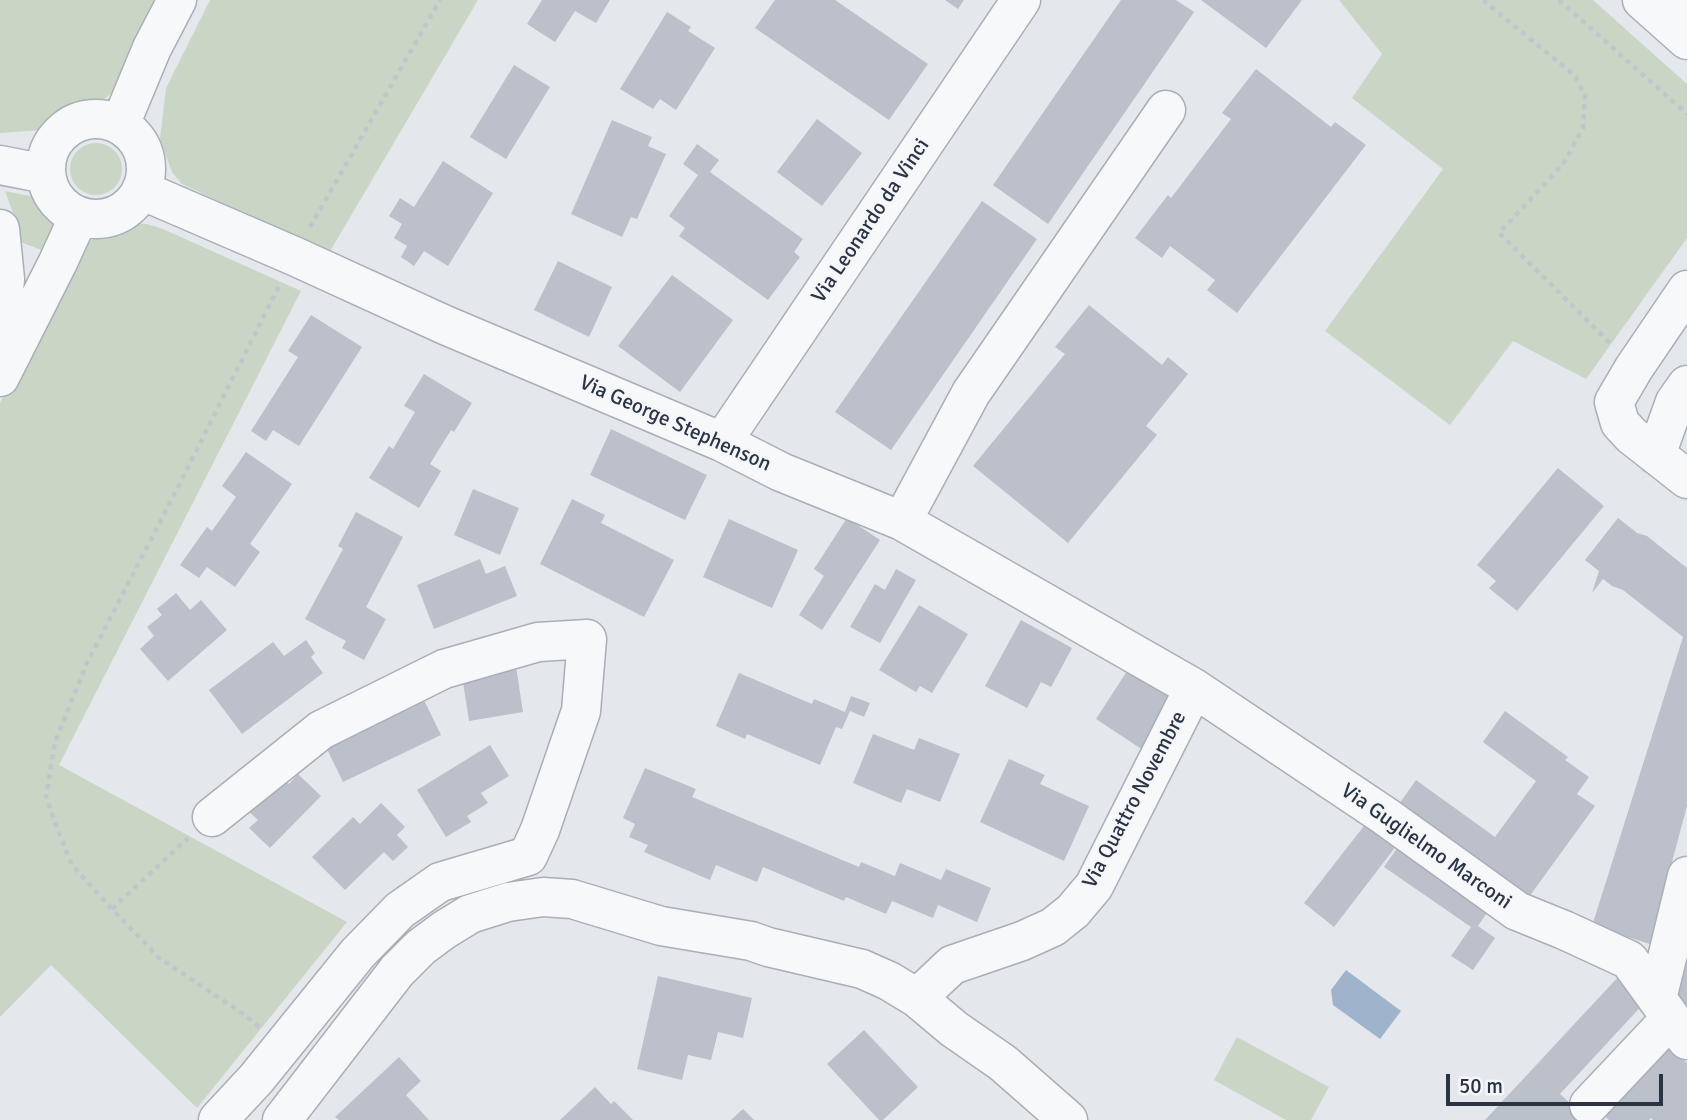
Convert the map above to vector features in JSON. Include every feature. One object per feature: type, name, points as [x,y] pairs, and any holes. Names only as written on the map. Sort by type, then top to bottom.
[{"type":"street","points":[[120,125],[152,48],[177,0]]},
{"type":"street","name":"Via Leonardo da Vinci","points":[[722,442],[1021,0]]},
{"type":"street","points":[[902,521],[971,393],[1166,110]]},
{"type":"street","points":[[90,119],[120,125],[132,134],[141,146],[146,160],[146,176],[141,190],[122,212],[108,218],[79,216],[66,209],[56,200],[49,188],[47,159],[52,144],[62,132],[90,119]]},
{"type":"street","points":[[0,165],[46,174]]},
{"type":"street","name":"Via George Stephenson","points":[[141,190],[445,325],[722,442],[781,472],[902,521],[1194,688]]},
{"type":"street","points":[[0,377],[79,216]]},
{"type":"street","points":[[0,229],[5,279],[0,338]]},
{"type":"street","points":[[1687,290],[1614,402],[1620,423],[1631,435],[1687,479]]},
{"type":"street","points":[[1656,455],[1675,402],[1687,385]]},
{"type":"street","points":[[212,817],[321,730],[444,669],[538,642],[587,639],[581,711],[540,830],[528,856],[440,882],[400,910],[358,953],[256,1079],[218,1120]]},
{"type":"street","name":"Via Quattro Novembre","points":[[922,993],[952,965],[1022,941],[1053,927],[1073,911],[1094,886],[1194,688]]},
{"type":"street","name":"Via Guglielmo Marconi","points":[[1194,688],[1385,816],[1517,911],[1629,960],[1672,1019]]},
{"type":"street","points":[[1589,1105],[1672,1019],[1687,876]]},
{"type":"street","points":[[282,1120],[397,971],[421,947],[470,914],[508,901],[543,897],[572,899],[661,926],[751,941],[789,939],[867,957],[898,969],[922,993],[962,1019],[1003,1063],[1068,1120]]},
{"type":"street","points":[[282,1047],[314,1077]]},
{"type":"path","points":[[282,1047],[244,1015],[159,958],[112,909],[72,865],[46,796],[55,742],[87,663],[294,256],[440,0]]},
{"type":"path","points":[[1483,0],[1574,75],[1585,95],[1583,128],[1563,164],[1499,233],[1634,368]]},
{"type":"path","points":[[1559,0],[1687,114]]},
{"type":"path","points":[[112,909],[212,817]]},
{"type":"green space","points":[[0,0],[163,0],[119,85],[106,98],[78,107],[42,130],[0,133]]},
{"type":"green space","points":[[210,0],[478,0],[329,253],[182,184],[172,172],[160,139],[166,88]]},
{"type":"green space","points":[[1339,0],[1593,0],[1687,84],[1687,238],[1586,379],[1513,341],[1450,425],[1325,331],[1443,169],[1352,98],[1382,54]]},
{"type":"green space","points":[[96,143],[106,145],[114,151],[120,159],[120,179],[114,187],[106,193],[96,195],[86,193],[78,187],[72,179],[70,169],[72,159],[78,151],[86,145]]},
{"type":"green space","points":[[5,191],[30,196],[42,205],[54,221],[56,237],[52,254],[18,241],[13,213]]},
{"type":"green space","points":[[130,223],[163,229],[301,291],[59,765],[347,922],[197,1108],[51,965],[0,1017],[0,403],[69,268],[82,249],[95,237],[114,226]]},
{"type":"green space","points":[[1237,1037],[1329,1087],[1311,1120],[1286,1120],[1214,1080]]},
{"type":"water","points":[[1346,970],[1401,1011],[1380,1039],[1333,1005],[1331,990]]},
{"type":"building","points":[[542,0],[610,0],[596,23],[575,11],[555,42],[527,24]]},
{"type":"building","points":[[775,0],[835,0],[928,64],[889,120],[755,28]]},
{"type":"building","points":[[945,0],[964,0],[958,9]]},
{"type":"building","points":[[1121,0],[1176,0],[1194,12],[1048,224],[993,185]]},
{"type":"building","points":[[1201,0],[1302,0],[1266,48]]},
{"type":"building","points":[[667,12],[691,27],[688,31],[715,48],[676,110],[660,99],[653,109],[620,89]]},
{"type":"building","points":[[514,65],[550,87],[506,159],[470,137]]},
{"type":"building","points":[[1256,69],[1331,127],[1335,122],[1366,145],[1237,313],[1207,290],[1215,280],[1170,246],[1162,258],[1135,238],[1168,195],[1171,198],[1231,119],[1222,113]]},
{"type":"building","points":[[817,119],[862,153],[822,206],[777,172]]},
{"type":"building","points":[[612,120],[652,137],[648,146],[666,154],[637,219],[631,217],[622,237],[571,214]]},
{"type":"building","points":[[697,144],[719,160],[710,172],[803,239],[794,252],[800,257],[768,300],[679,236],[685,228],[669,216],[698,175],[683,164]]},
{"type":"building","points":[[443,161],[493,193],[448,266],[424,251],[414,266],[401,257],[407,246],[394,238],[402,224],[389,216],[400,198],[414,207]]},
{"type":"building","points":[[982,201],[1037,239],[891,450],[835,412]]},
{"type":"building","points":[[558,261],[612,287],[589,337],[534,310]]},
{"type":"building","points":[[672,275],[733,320],[680,392],[618,346]]},
{"type":"building","points":[[1089,305],[1162,365],[1168,357],[1188,374],[1146,426],[1157,435],[1068,543],[973,466],[1065,354],[1055,347]]},
{"type":"building","points":[[311,315],[362,347],[299,446],[273,430],[266,441],[251,431],[298,357],[288,351]]},
{"type":"building","points":[[424,374],[472,403],[430,464],[441,471],[419,508],[369,478],[389,446],[393,449],[415,412],[404,406]]},
{"type":"building","points":[[611,429],[707,475],[685,520],[590,475]]},
{"type":"building","points":[[246,452],[292,484],[250,544],[260,552],[235,587],[207,567],[199,578],[180,565],[207,527],[212,531],[236,497],[222,486]]},
{"type":"building","points":[[1558,468],[1604,506],[1517,611],[1489,588],[1496,581],[1477,565]]},
{"type":"building","points":[[473,489],[519,508],[500,555],[454,535]]},
{"type":"building","points":[[572,499],[605,515],[601,523],[674,560],[644,617],[540,564]]},
{"type":"building","points":[[356,512],[403,537],[366,607],[386,619],[364,660],[342,648],[346,641],[305,619],[343,549],[338,546]]},
{"type":"building","points":[[847,518],[880,540],[822,630],[799,615],[824,576],[814,569]]},
{"type":"building","points":[[1618,518],[1637,533],[1647,536],[1687,568],[1687,806],[1650,944],[1592,926],[1683,637],[1623,590],[1603,579],[1592,593],[1599,571],[1585,560]]},
{"type":"building","points":[[729,519],[798,550],[772,608],[703,577]]},
{"type":"building","points":[[480,559],[486,574],[505,566],[517,596],[434,629],[417,585]]},
{"type":"building","points":[[896,569],[916,580],[880,643],[850,627],[875,584],[885,590]]},
{"type":"building","points":[[176,593],[190,610],[201,600],[227,630],[168,681],[140,649],[154,636],[147,627],[162,615],[157,609]]},
{"type":"building","points":[[919,605],[968,634],[932,693],[920,686],[916,692],[879,670]]},
{"type":"building","points":[[1021,620],[1072,648],[1051,687],[1041,682],[1027,708],[985,686]]},
{"type":"building","points":[[306,640],[315,653],[311,657],[323,673],[242,734],[209,690],[273,642],[284,656]]},
{"type":"building","points":[[515,660],[523,712],[469,721],[461,669]]},
{"type":"building","points":[[1131,665],[1178,696],[1143,750],[1096,719]]},
{"type":"building","points":[[739,673],[812,704],[814,699],[845,712],[851,696],[870,703],[864,717],[850,711],[842,729],[836,727],[820,765],[747,734],[745,739],[716,726]]},
{"type":"building","points":[[420,692],[441,735],[343,782],[322,739]]},
{"type":"building","points":[[1505,711],[1568,757],[1565,760],[1589,777],[1577,794],[1595,806],[1521,908],[1392,814],[1416,780],[1495,837],[1536,781],[1483,742]]},
{"type":"building","points":[[873,734],[914,750],[919,738],[960,754],[940,802],[907,789],[901,803],[853,783]]},
{"type":"building","points":[[490,745],[509,776],[481,793],[488,803],[467,816],[471,822],[446,837],[417,790]]},
{"type":"building","points":[[1009,759],[1045,775],[1040,784],[1089,806],[1064,861],[980,822]]},
{"type":"building","points":[[645,768],[696,789],[692,797],[859,867],[861,862],[895,876],[900,863],[941,880],[946,869],[991,888],[977,922],[938,905],[933,918],[892,901],[886,914],[846,897],[844,901],[763,867],[757,882],[716,865],[710,880],[644,852],[648,845],[629,837],[635,824],[623,818]]},
{"type":"building","points":[[277,773],[289,784],[298,774],[321,796],[270,848],[249,828],[258,820],[244,807]]},
{"type":"building","points":[[381,803],[405,827],[397,835],[408,847],[393,861],[384,852],[345,890],[312,857],[353,817],[360,824]]},
{"type":"building","points":[[1367,822],[1397,845],[1334,927],[1304,903]]},
{"type":"building","points":[[1402,841],[1493,904],[1478,926],[1495,938],[1473,970],[1451,956],[1471,927],[1384,867]]},
{"type":"building","points":[[1687,932],[1687,1016],[1665,992]]},
{"type":"building","points":[[1620,975],[1647,1000],[1560,1094],[1588,1120],[1485,1120]]},
{"type":"building","points":[[658,976],[752,998],[743,1038],[718,1032],[711,1060],[688,1055],[682,1080],[637,1069]]},
{"type":"building","points":[[864,1030],[918,1087],[883,1120],[879,1120],[827,1064]]},
{"type":"building","points":[[1663,1043],[1687,1063],[1687,1120],[1609,1120],[1601,1113]]},
{"type":"building","points":[[399,1057],[421,1081],[406,1095],[429,1120],[339,1120],[335,1117]]},
{"type":"building","points":[[595,1087],[611,1104],[614,1101],[633,1120],[560,1120]]},
{"type":"building","points":[[743,1109],[754,1120],[731,1120]]}]
